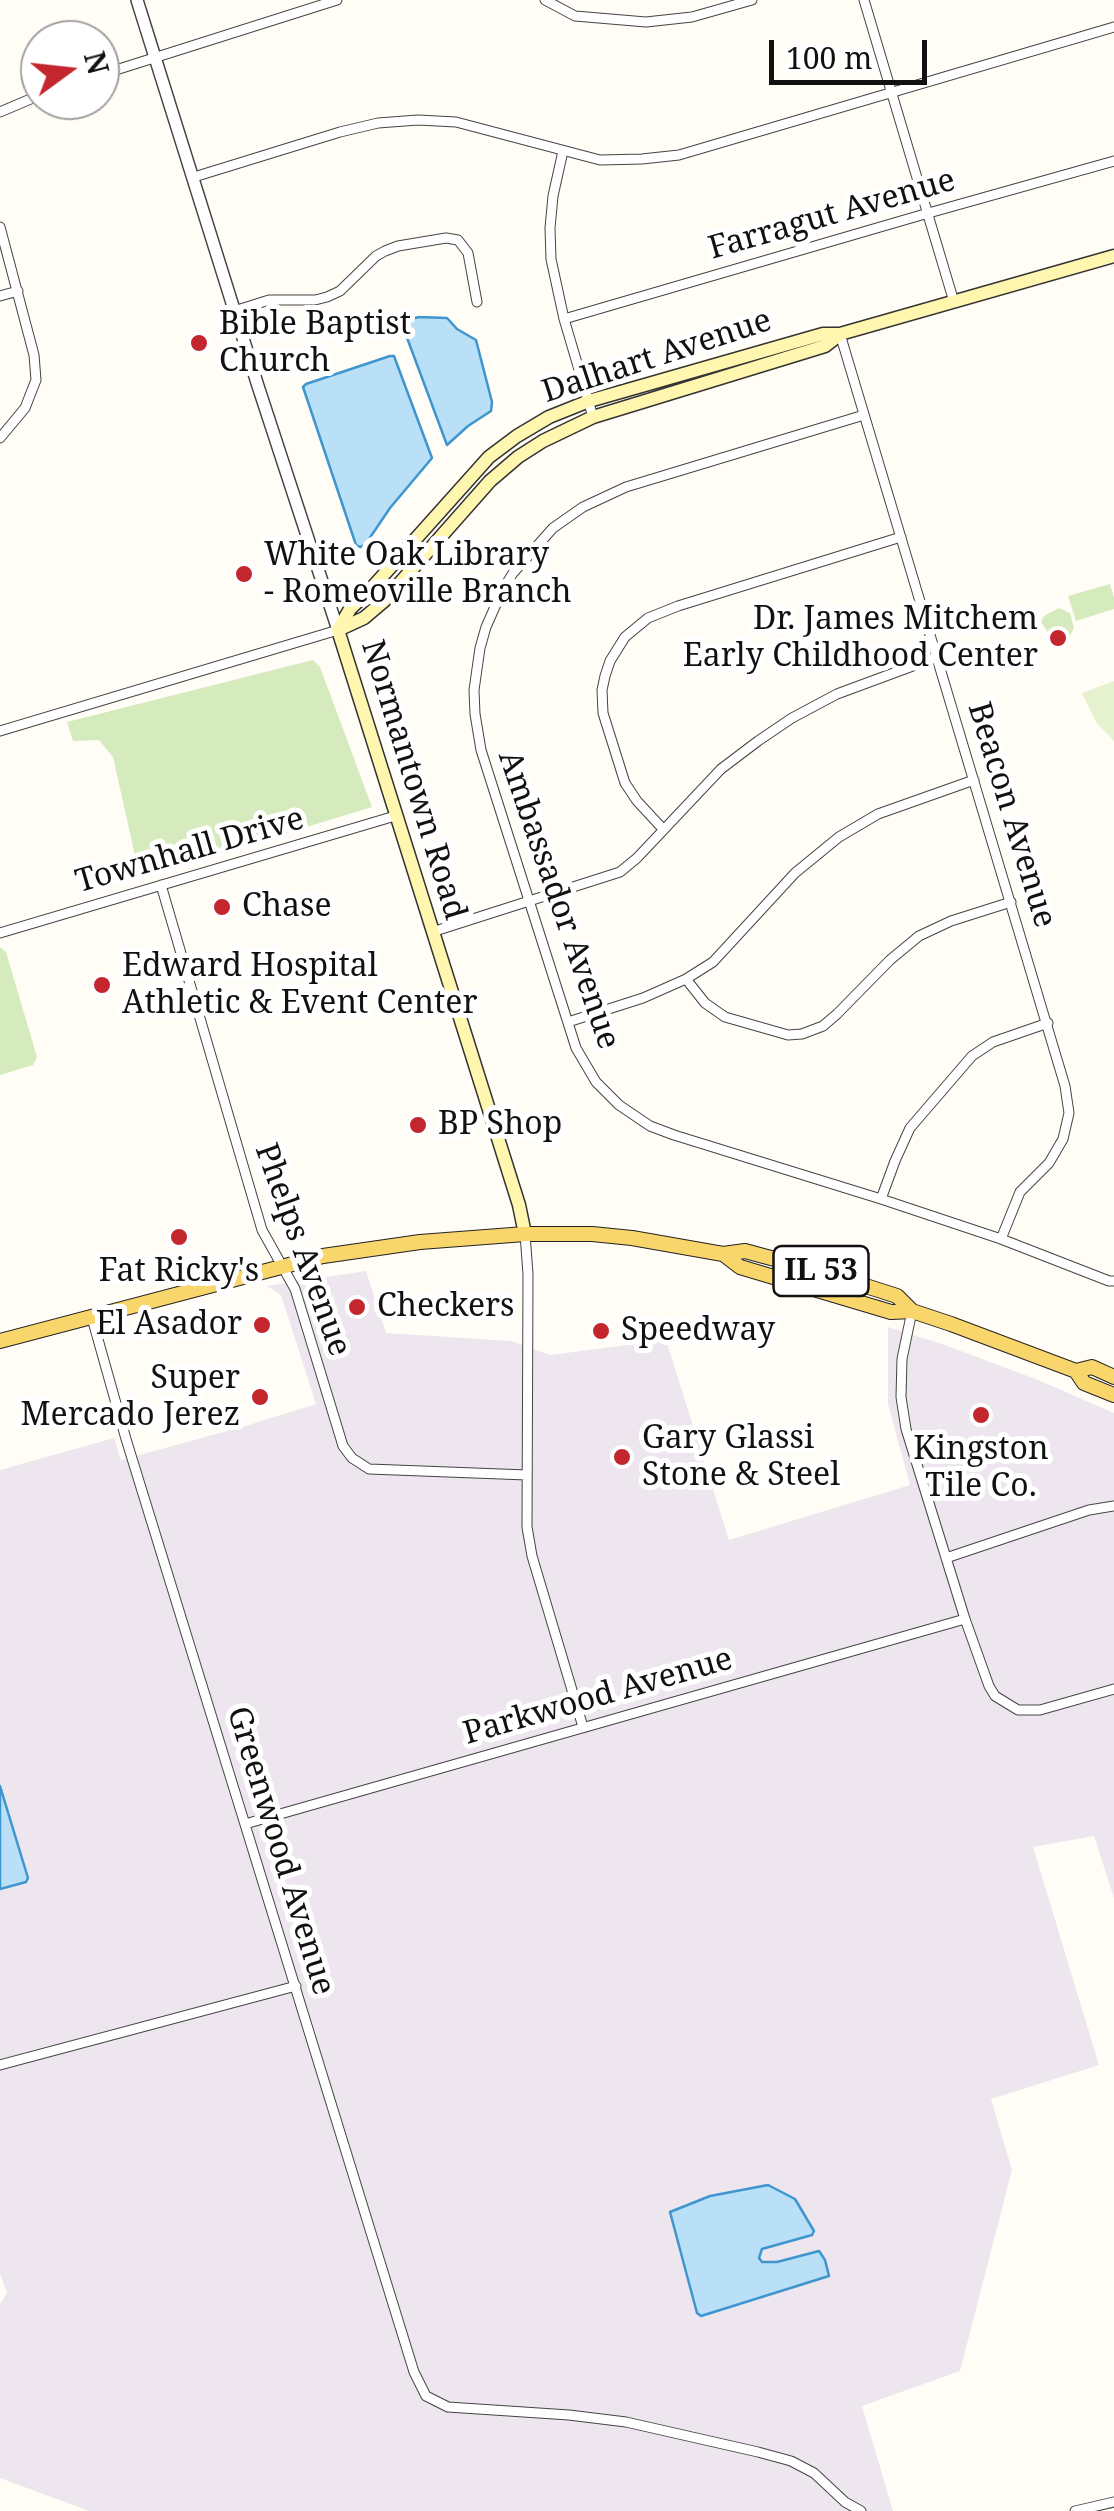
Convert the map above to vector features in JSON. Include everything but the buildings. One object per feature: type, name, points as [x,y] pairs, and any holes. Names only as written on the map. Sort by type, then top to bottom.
[{"type":"main road","name":"Dalhart Avenue","points":[[338,630],[350,608],[489,457],[549,417],[588,401],[823,334],[840,334],[1114,256]]},
{"type":"main road","name":"Dalhart Avenue","points":[[338,630],[364,618],[384,601],[490,481],[543,441],[593,417],[824,346],[840,334]]},
{"type":"main road","name":"Normantown Road","points":[[338,630],[525,1234]]},
{"type":"main road","name":"IL 53","points":[[0,1341],[323,1256],[396,1244],[556,1233],[619,1237],[723,1254],[740,1267],[892,1312],[912,1310],[1076,1372],[1084,1383],[1114,1395]]},
{"type":"main road","name":"IL 53","points":[[1076,1372],[1092,1367],[1114,1376]]},
{"type":"street","name":"Normantown Road","points":[[137,0],[338,630]]},
{"type":"street","points":[[120,68],[337,0]]},
{"type":"street","points":[[545,0],[576,16],[628,22],[676,20],[752,0]]},
{"type":"street","points":[[864,0],[954,302]]},
{"type":"street","points":[[194,177],[340,132],[378,123],[418,120],[456,122],[600,160],[679,155],[1114,27]]},
{"type":"street","points":[[563,151],[553,196],[551,258],[564,319],[593,417]]},
{"type":"street","name":"Farragut Avenue","points":[[564,319],[1114,161]]},
{"type":"street","points":[[0,227],[34,355],[36,380],[25,408],[0,438]]},
{"type":"street","points":[[234,311],[268,300],[327,297],[340,291],[385,251],[446,238],[458,240],[468,253],[477,302]]},
{"type":"street","points":[[0,296],[18,291]]},
{"type":"street","name":"Beacon Avenue","points":[[840,334],[1066,1086],[1069,1113],[1063,1139],[1049,1163],[1020,1192],[1001,1240]]},
{"type":"street","name":"Ambassador Avenue","points":[[864,415],[613,492],[553,528],[513,573],[494,608],[480,648],[474,690],[481,750],[576,1048],[596,1082],[619,1105],[650,1126],[674,1136],[882,1198],[1114,1281]]},
{"type":"street","points":[[662,829],[625,783],[604,714],[605,676],[625,637],[648,618],[678,606],[900,537]]},
{"type":"street","name":"Dalhart Avenue","points":[[0,731],[338,630]]},
{"type":"street","points":[[432,932],[620,872],[721,769],[792,718],[837,694],[937,658]]},
{"type":"street","points":[[568,1022],[686,979],[713,962],[796,873],[840,837],[878,814],[974,780]]},
{"type":"street","name":"Townhall Drive","points":[[0,933],[395,816]]},
{"type":"street","name":"Phelps Avenue","points":[[161,885],[262,1230],[296,1288],[343,1446],[359,1465],[369,1469],[527,1474]]},
{"type":"street","points":[[686,979],[705,1003],[725,1017],[788,1036],[802,1034],[823,1026],[919,936],[1011,902]]},
{"type":"street","points":[[882,1198],[910,1128],[972,1056],[985,1045],[1048,1023]]},
{"type":"street","points":[[525,1234],[527,1527],[532,1556],[583,1727]]},
{"type":"street","points":[[912,1310],[902,1359],[900,1396],[906,1429],[989,1686],[996,1696],[1018,1710],[1040,1710],[1114,1689]]},
{"type":"street","name":"Greenwood Avenue","points":[[92,1318],[414,2372],[426,2396],[448,2407],[626,2422],[758,2452],[791,2461],[814,2474],[860,2511]]},
{"type":"street","points":[[946,1558],[1075,1514],[1114,1506]]},
{"type":"street","name":"Parkwood Avenue","points":[[246,1824],[965,1619]]},
{"type":"street","points":[[0,2065],[296,1986]]},
{"type":"street","points":[[1075,2511],[1114,2502]]},
{"type":"shaded area","points":[[366,1271],[386,1333],[511,1341],[550,1355],[666,1340],[729,1540],[910,1485],[888,1404],[888,1327],[1038,1380],[1114,1413],[1114,1898],[1094,1836],[1033,1847],[1099,2065],[991,2099],[1012,2170],[960,2371],[862,2406],[893,2511],[89,2511],[0,2478],[0,2304],[7,2293],[0,2274],[0,1470],[114,1438],[121,1460],[316,1404],[281,1295],[267,1286]]},
{"type":"green space","points":[[1110,584],[1114,609],[1076,621],[1068,596]]},
{"type":"green space","points":[[1059,608],[1070,613],[1074,628],[1070,636],[1061,639],[1050,635],[1041,622]]},
{"type":"green space","points":[[313,660],[320,667],[372,807],[140,878],[113,757],[99,740],[73,741],[67,722]]},
{"type":"green space","points":[[1114,681],[1114,741],[1096,722],[1082,693]]},
{"type":"green space","points":[[0,947],[6,952],[37,1057],[33,1065],[0,1075]]},
{"type":"water","points":[[447,318],[476,340],[492,402],[491,411],[447,445],[403,327],[407,320]]},
{"type":"water","points":[[394,356],[432,458],[360,547],[356,545],[303,387]]},
{"type":"water","points":[[0,1786],[28,1878],[0,1889]]},
{"type":"water","points":[[768,2185],[795,2199],[814,2231],[812,2235],[762,2249],[759,2258],[762,2262],[777,2262],[819,2251],[829,2276],[701,2316],[670,2212],[710,2196]]},
{"type":"place","name":"Bible Baptist Church","points":[[199,343]]},
{"type":"place","name":"White Oak Library - Romeoville Branch","points":[[244,574]]},
{"type":"place","name":"Dr. James Mitchem Early Childhood Center","points":[[1058,638]]},
{"type":"place","name":"Chase","points":[[222,907]]},
{"type":"place","name":"Edward Hospital Athletic & Event Center","points":[[102,985]]},
{"type":"place","name":"BP Shop","points":[[418,1125]]},
{"type":"place","name":"Fat Ricky's","points":[[179,1237]]},
{"type":"place","name":"Checkers","points":[[357,1307]]},
{"type":"place","name":"El Asador","points":[[262,1325]]},
{"type":"place","name":"Speedway","points":[[601,1331]]},
{"type":"place","name":"Super Mercado Jerez","points":[[260,1397]]},
{"type":"place","name":"Kingston Tile Co.","points":[[981,1415]]},
{"type":"place","name":"Gary Glassi Stone & Steel","points":[[622,1457]]}]
